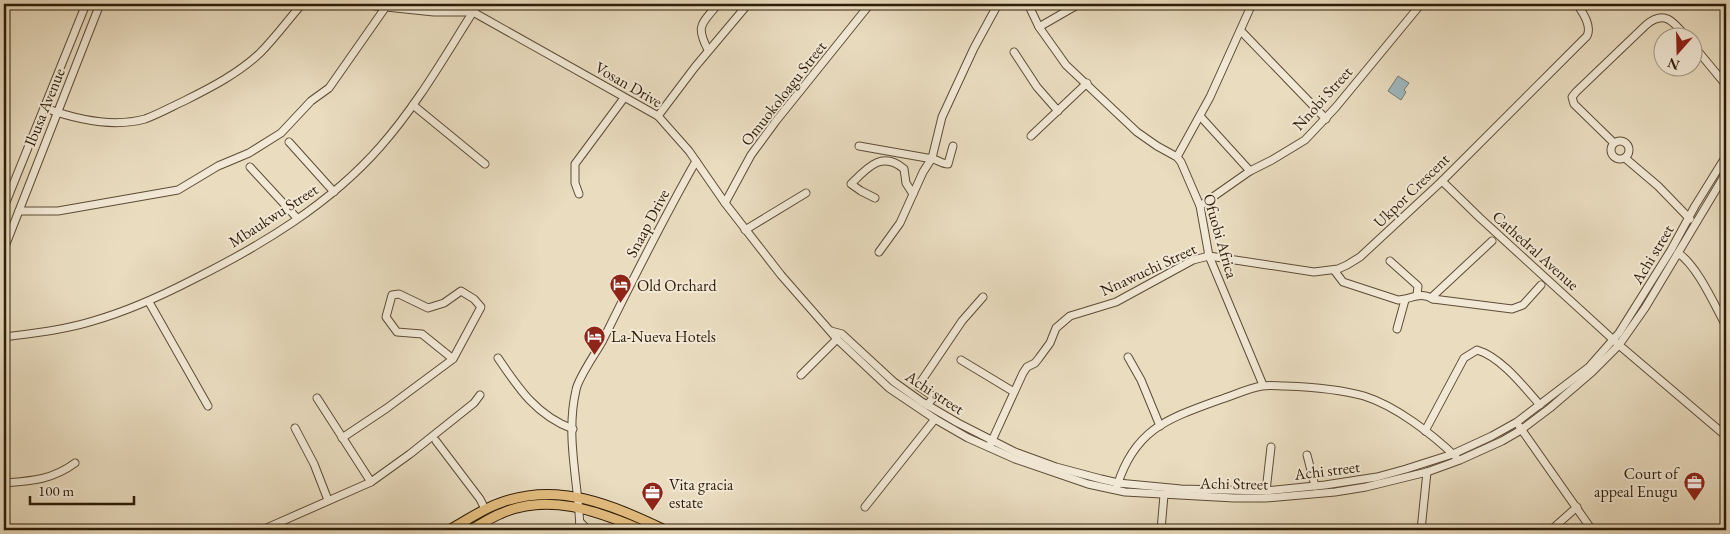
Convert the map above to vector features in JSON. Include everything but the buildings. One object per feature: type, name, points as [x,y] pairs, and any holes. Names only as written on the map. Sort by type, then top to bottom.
[{"type":"main road","points":[[449,530],[485,509],[510,500],[551,494],[577,496],[616,509],[665,530]]},
{"type":"main road","points":[[470,530],[501,513],[544,504],[580,508],[605,515],[642,530]]},
{"type":"street","name":"Ibusa Avenue","points":[[4,207],[86,4]]},
{"type":"street","name":"Ibusa Avenue","points":[[4,249],[100,4]]},
{"type":"street","points":[[45,108],[99,122],[128,122],[154,116],[225,79],[249,62],[273,39],[302,4]]},
{"type":"street","name":"Vosan Drive","points":[[357,4],[434,12],[473,12],[599,81],[624,98],[658,116],[667,124],[696,161],[745,230],[781,275],[830,330]]},
{"type":"street","name":"Mbaukwu Street","points":[[4,337],[90,322],[148,302],[215,269],[277,233],[334,192],[380,148],[413,105],[478,4]]},
{"type":"street","points":[[708,50],[701,37],[701,28],[718,4]]},
{"type":"street","points":[[658,116],[671,96],[748,4]]},
{"type":"street","name":"Omuokoloagu Street","points":[[725,203],[734,184],[762,141],[870,4]]},
{"type":"street","points":[[879,252],[900,223],[932,158],[942,117],[974,48],[998,4]]},
{"type":"street","points":[[1028,4],[1039,27],[1072,72],[1087,83],[1137,132],[1177,157],[1200,116],[1252,4]]},
{"type":"street","points":[[1039,27],[1079,4]]},
{"type":"street","name":"Nnobi Street","points":[[1200,206],[1250,170],[1305,140],[1326,119],[1420,4]]},
{"type":"street","name":"Ukpor Crescent","points":[[1210,256],[1314,272],[1334,270],[1348,265],[1360,257],[1442,181],[1570,54],[1588,32],[1585,16],[1578,4]]},
{"type":"street","points":[[19,211],[58,211],[178,190],[218,166],[249,153],[281,132],[311,101],[329,88],[385,8]]},
{"type":"street","points":[[1614,143],[1574,104],[1572,98],[1576,92],[1646,26],[1658,17],[1671,20],[1678,28]]},
{"type":"street","points":[[1241,31],[1326,119]]},
{"type":"street","points":[[1014,52],[1037,87],[1058,112]]},
{"type":"street","points":[[1702,56],[1726,85]]},
{"type":"street","points":[[1032,136],[1087,83]]},
{"type":"street","points":[[579,194],[575,183],[575,164],[624,98]]},
{"type":"street","points":[[413,105],[485,164]]},
{"type":"street","points":[[1200,116],[1250,170]]},
{"type":"street","points":[[289,142],[334,192]]},
{"type":"street","points":[[1614,143],[1623,142],[1626,144],[1629,151],[1625,158]]},
{"type":"street","points":[[1614,143],[1611,150],[1614,157],[1618,159],[1625,158],[1658,186],[1696,224]]},
{"type":"street","points":[[859,146],[932,158],[943,164],[948,164],[953,146]]},
{"type":"street","name":"Achi street","points":[[830,330],[842,334],[894,382],[927,405],[991,444],[1117,487],[1266,490],[1315,486],[1376,477],[1453,454],[1517,422],[1589,367],[1613,340],[1656,274],[1726,156]]},
{"type":"street","name":"Ofuobi Africa","points":[[1177,157],[1200,206],[1210,256],[1263,385]]},
{"type":"street","points":[[875,198],[851,184],[868,167],[884,160],[897,163],[904,169],[906,183],[913,194]]},
{"type":"street","name":"Snaap Drive","points":[[580,530],[580,508],[574,471],[573,429],[577,386],[649,246],[696,161]]},
{"type":"street","points":[[250,167],[297,218]]},
{"type":"street","name":"Achi Street","points":[[1117,487],[1164,495],[1234,498],[1289,496],[1366,487],[1427,472],[1460,460],[1502,441],[1521,430],[1575,387],[1619,346],[1645,308],[1726,173]]},
{"type":"street","name":"Cathedral Avenue","points":[[1442,181],[1619,346],[1726,436]]},
{"type":"street","points":[[745,230],[806,193]]},
{"type":"street","points":[[1433,299],[1433,296],[1492,241]]},
{"type":"street","points":[[1678,253],[1692,266],[1726,326]]},
{"type":"street","name":"Nnawuchi Street","points":[[991,444],[997,427],[1023,373],[1027,367],[1035,363],[1050,343],[1056,328],[1065,320],[1070,316],[1125,298],[1194,260],[1210,256]]},
{"type":"street","points":[[1390,261],[1418,286],[1417,295]]},
{"type":"street","points":[[1334,270],[1343,282],[1398,300],[1405,300],[1417,295],[1427,295],[1433,299],[1512,309],[1523,304],[1541,285]]},
{"type":"street","points":[[342,438],[387,408],[453,359],[481,307],[474,299],[461,291],[444,303],[428,308],[399,294],[392,295],[386,317],[396,332],[422,334],[453,359]]},
{"type":"street","points":[[927,405],[934,397],[918,386],[962,321],[983,296]]},
{"type":"street","points":[[1397,329],[1405,300]]},
{"type":"street","points":[[148,302],[208,406]]},
{"type":"street","name":"Achi Street","points":[[830,330],[837,339],[889,388],[935,419],[991,444]]},
{"type":"street","points":[[801,375],[837,339]]},
{"type":"street","points":[[1425,431],[1464,358],[1477,350],[1495,359],[1540,405]]},
{"type":"street","points":[[1128,357],[1141,380],[1160,426]]},
{"type":"street","points":[[498,358],[523,394],[555,422],[573,429]]},
{"type":"street","points":[[962,360],[1014,392]]},
{"type":"street","points":[[1117,487],[1126,463],[1139,442],[1148,434],[1192,410],[1263,385],[1312,387],[1364,396],[1397,412],[1425,431],[1460,460]]},
{"type":"street","points":[[262,530],[371,482],[410,454],[480,395]]},
{"type":"street","points":[[317,398],[371,482]]},
{"type":"street","points":[[865,508],[935,419]]},
{"type":"street","points":[[1517,422],[1592,530]]},
{"type":"street","points":[[295,428],[314,464],[328,500]]},
{"type":"street","points":[[436,441],[480,499],[485,509]]},
{"type":"street","points":[[1266,490],[1272,447]]},
{"type":"street","points":[[1307,455],[1315,486]]},
{"type":"street","points":[[4,483],[51,477],[74,463]]},
{"type":"street","points":[[1421,530],[1427,472]]},
{"type":"street","points":[[1161,530],[1164,495]]},
{"type":"street","points":[[1551,530],[1577,507]]},
{"type":"street","points":[[580,522],[588,530]]},
{"type":"water","points":[[1398,76],[1409,83],[1404,90],[1406,92],[1401,100],[1388,91]]},
{"type":"place","name":"Old Orchard","points":[[621,304]]},
{"type":"place","name":"La-Nueva Hotels","points":[[595,355]]},
{"type":"place","name":"Court of appeal Enugu","points":[[1694,501]]},
{"type":"place","name":"Vita gracia estate","points":[[653,512]]}]
